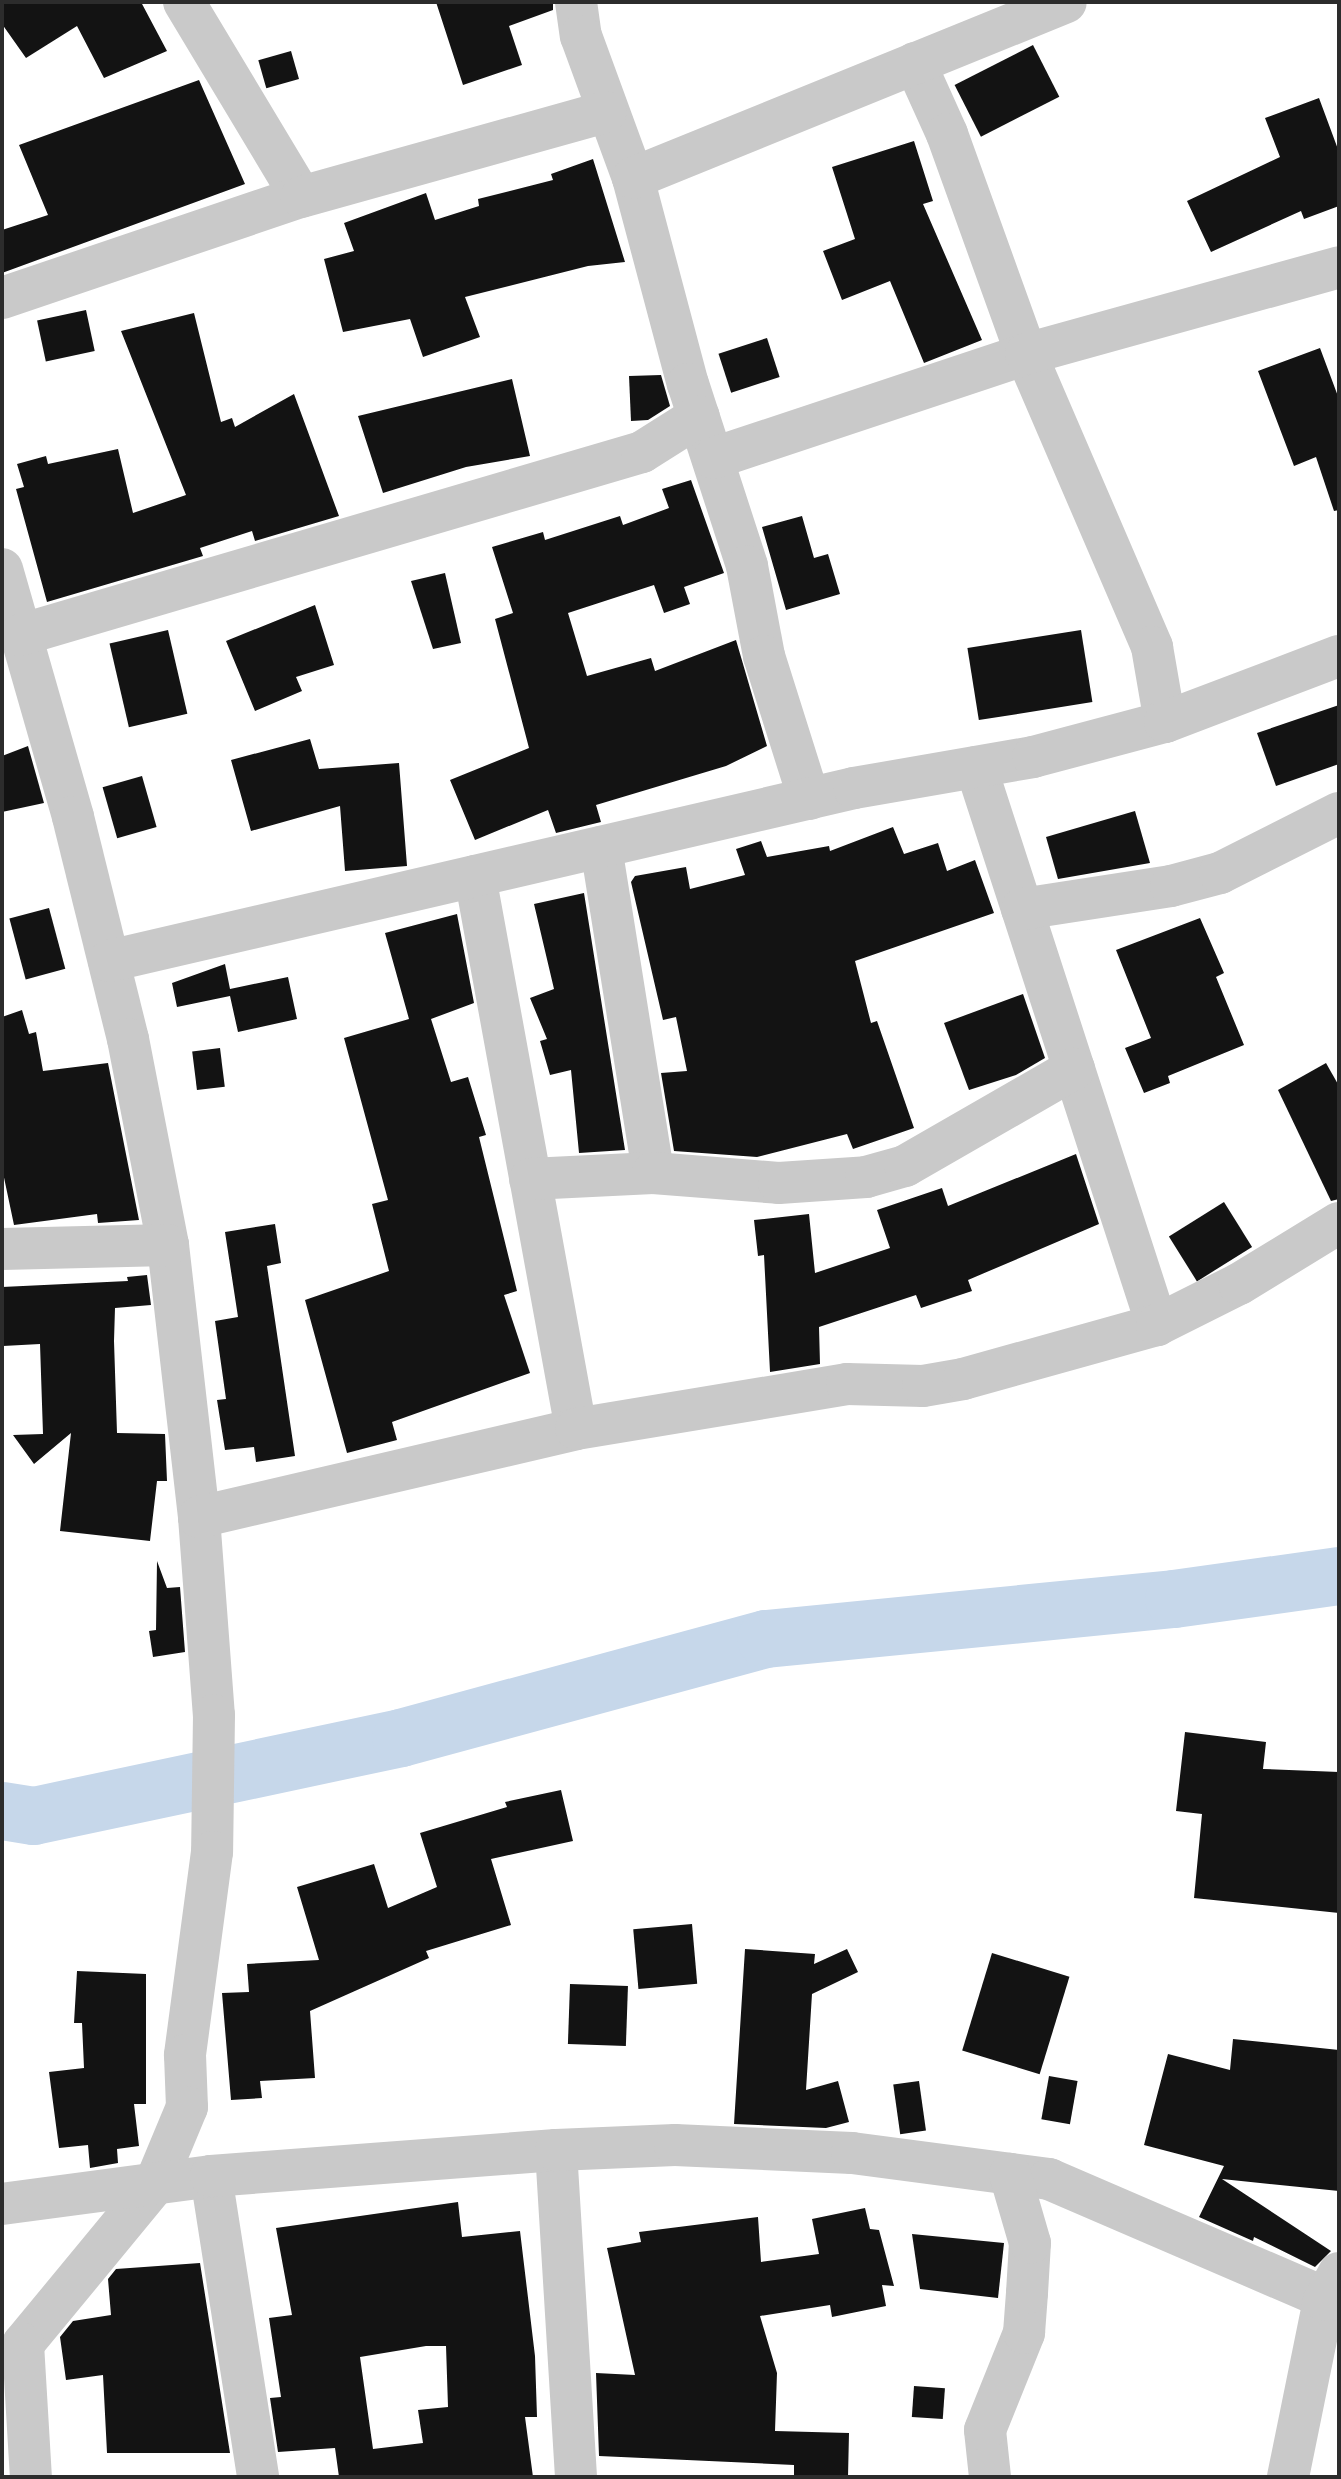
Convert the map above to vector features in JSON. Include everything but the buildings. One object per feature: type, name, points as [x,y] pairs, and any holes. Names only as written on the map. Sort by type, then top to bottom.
[{"type":"street","points":[[184,2],[301,197]]},
{"type":"street","points":[[576,2],[605,112],[633,178],[699,416],[747,566],[764,656],[809,799]]},
{"type":"street","points":[[633,178],[1066,2]]},
{"type":"street","points":[[915,63],[947,134],[1026,354],[1152,647],[1165,722]]},
{"type":"street","points":[[2,298],[301,197],[605,112]]},
{"type":"street","points":[[714,458],[1026,354],[1339,267]]},
{"type":"street","points":[[20,635],[642,452],[699,416]]},
{"type":"street","points":[[2,569],[109,961],[168,1245],[199,1517],[214,1715],[212,1852],[185,2055],[187,2107],[155,2184],[13,2349],[31,2477]]},
{"type":"street","points":[[109,961],[809,799],[976,767],[1165,722],[1339,656]]},
{"type":"street","points":[[976,767],[1157,1325]]},
{"type":"street","points":[[1022,909],[1171,886],[1220,873],[1339,813]]},
{"type":"street","points":[[601,847],[653,1173]]},
{"type":"street","points":[[475,876],[576,1429]]},
{"type":"street","points":[[530,1179],[653,1173],[779,1183],[866,1177],[905,1166],[1074,1069]]},
{"type":"street","points":[[199,1517],[576,1429],[847,1384],[950,1381],[1157,1325],[1239,1284],[1339,1223]]},
{"type":"street","points":[[2,1249],[168,1245]]},
{"type":"street","points":[[2,2204],[211,2176],[556,2150],[675,2145],[852,2153],[1049,2179],[1334,2292],[1288,2477]]},
{"type":"street","points":[[556,2150],[576,2477]]},
{"type":"street","points":[[990,2477],[985,2430],[1024,2333],[1027,2293],[1030,2243],[1010,2174]]},
{"type":"street","points":[[211,2176],[258,2477]]},
{"type":"waterway","points":[[2,1811],[34,1816],[401,1738],[766,1639],[1174,1599],[1339,1576]]}]
